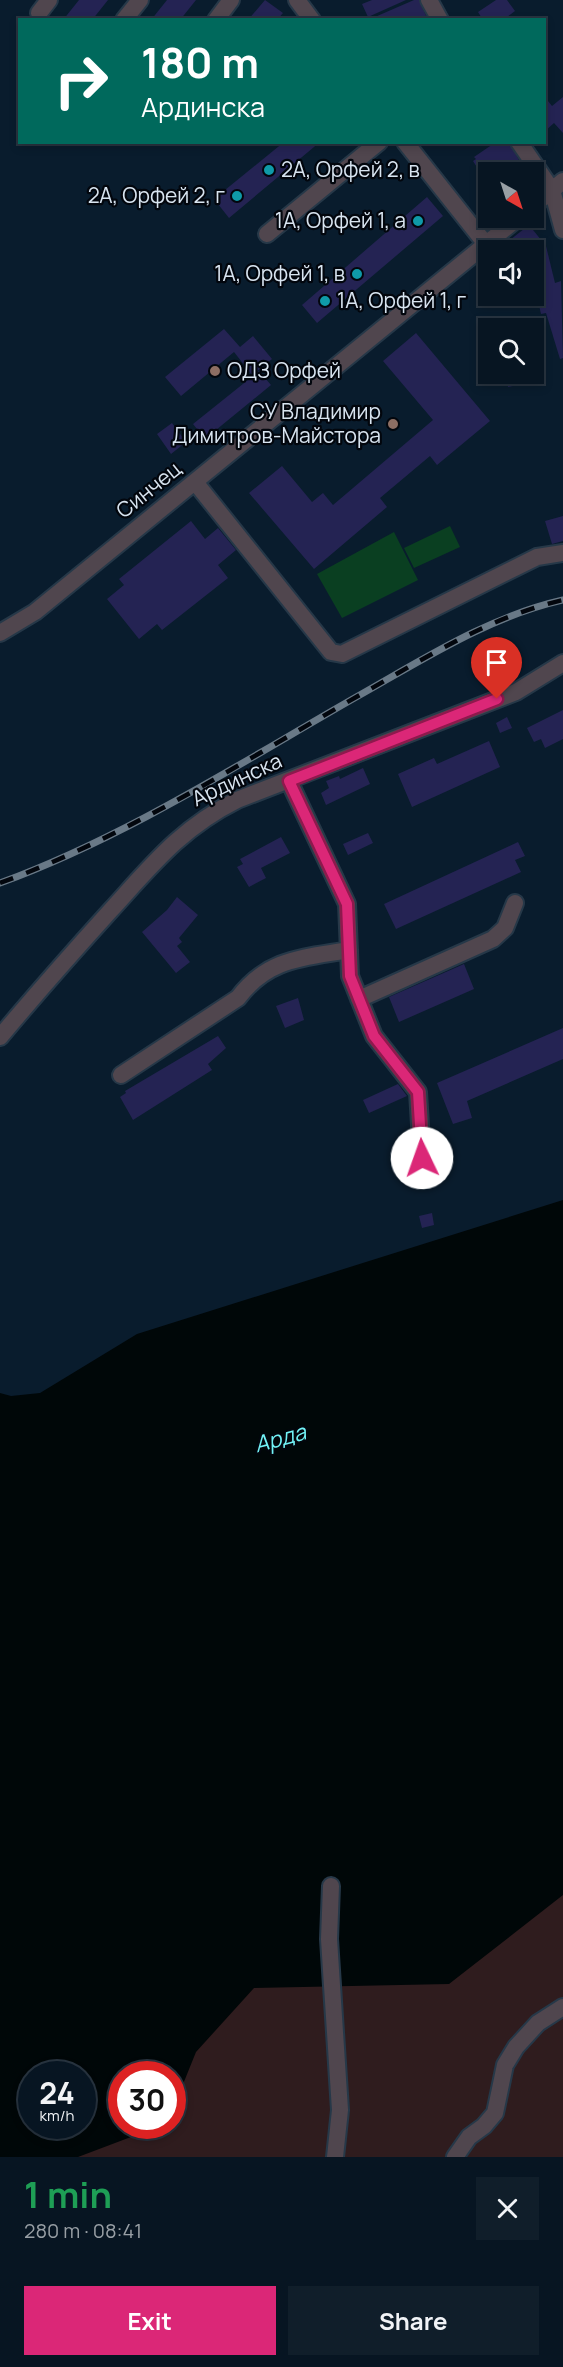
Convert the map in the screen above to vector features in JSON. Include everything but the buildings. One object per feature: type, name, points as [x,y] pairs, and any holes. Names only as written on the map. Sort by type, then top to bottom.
[{"type":"street","points":[[126,18],[141,0]]},
{"type":"street","points":[[218,18],[231,0]]},
{"type":"street","points":[[297,0],[310,18]]},
{"type":"street","points":[[429,0],[439,18]]},
{"type":"street","points":[[267,234],[377,144]]},
{"type":"street","points":[[407,144],[483,240]]},
{"type":"street","points":[[521,144],[557,186],[563,230]]},
{"type":"street","points":[[544,197],[557,186]]},
{"type":"street","name":"Синчец","points":[[489,240],[505,228]]},
{"type":"street","name":"Синчец","points":[[0,633],[35,612],[478,249]]},
{"type":"street","points":[[195,482],[331,652],[342,654],[537,557],[563,553]]},
{"type":"street","name":"Ардинска","points":[[0,1037],[170,845],[188,829],[237,800],[516,692],[563,663]]},
{"type":"street","points":[[289,781],[347,904],[350,976],[374,1036],[418,1092],[422,1158]]},
{"type":"street","points":[[359,999],[493,939],[505,928],[515,903]]},
{"type":"street","points":[[121,1075],[238,998],[248,984],[278,964],[349,950]]},
{"type":"street","points":[[331,1886],[329,1939],[340,2110],[335,2157]]},
{"type":"street","points":[[455,2157],[469,2137],[484,2126],[495,2113],[505,2065],[516,2047],[538,2023],[563,2007]]},
{"type":"shaded area","points":[[563,1697],[563,2157],[0,2157],[0,2089],[18,2076],[18,2139],[96,2139],[96,2061],[40,2061]]},
{"type":"green space","points":[[450,526],[460,547],[414,568],[404,548]]},
{"type":"green space","points":[[394,532],[418,580],[342,618],[317,574]]},
{"type":"water","name":"Арда","points":[[563,1200],[563,1895],[449,1984],[254,1988],[196,2052],[186,2077],[186,2061],[108,2061],[108,2139],[126,2139],[78,2157],[0,2157],[0,1393],[11,1396],[40,1393],[137,1334]]},
{"type":"railway","points":[[0,883],[93,844],[138,821],[457,640],[535,607],[563,600]]},
{"type":"place","name":"2А, Орфей 2, в","points":[[269,170]]},
{"type":"place","name":"2А, Орфей 2, г","points":[[237,196]]},
{"type":"place","name":"1А, Орфей 1, а","points":[[418,221]]},
{"type":"place","name":"1А, Орфей 1, в","points":[[357,274]]},
{"type":"place","name":"1А, Орфей 1, г","points":[[325,301]]},
{"type":"place","name":"ОДЗ Орфей","points":[[215,371]]},
{"type":"place","name":"СУ Владимир Димитров-Майстора","points":[[393,424]]},
{"type":"route","points":[[422,1158],[418,1092],[374,1036],[350,976],[348,962],[350,920],[347,904],[289,781],[497,699]]}]
